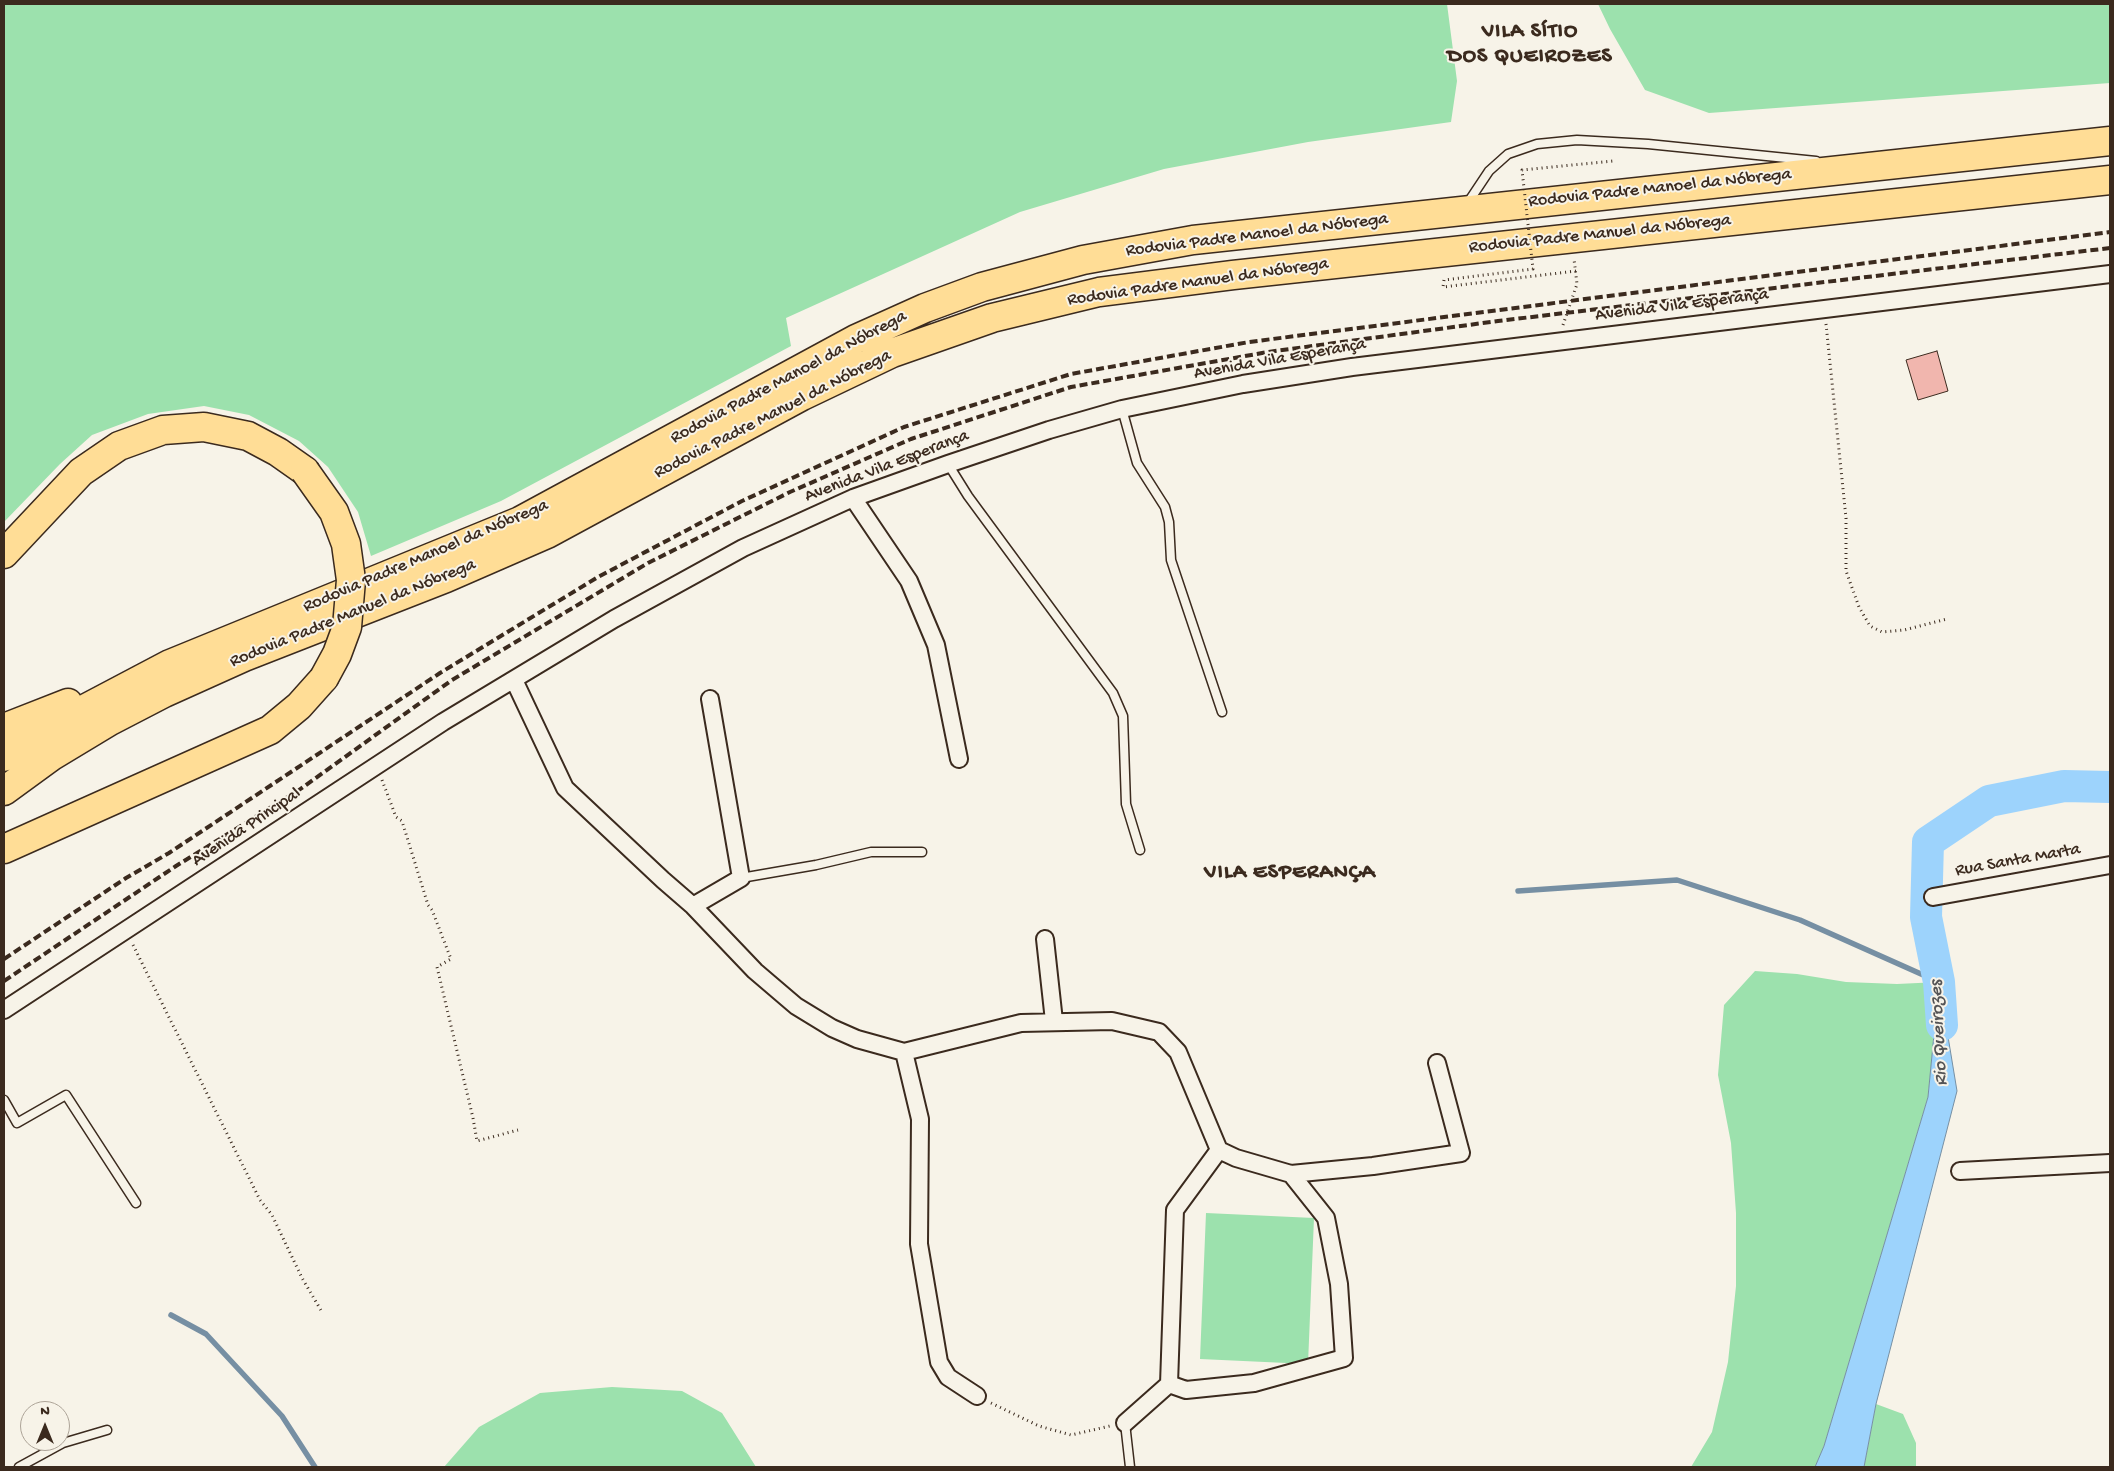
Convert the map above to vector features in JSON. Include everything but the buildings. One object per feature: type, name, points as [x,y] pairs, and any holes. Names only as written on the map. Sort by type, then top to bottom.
[{"type":"highway","name":"Rodovia Padre Manoel da Nóbrega","points":[[4,758],[60,722],[170,664],[520,521],[856,339],[925,308],[982,287],[1083,260],[1193,240],[2110,141]]},
{"type":"highway","name":"Rodovia Padre Manuel da Nóbrega","points":[[4,791],[52,756],[102,726],[164,693],[244,657],[446,578],[547,534],[802,396],[892,353],[992,318],[1099,292],[1233,275],[2110,180]]},
{"type":"highway","points":[[4,554],[81,472],[119,446],[163,430],[204,427],[248,436],[278,452],[305,471],[334,512],[346,544],[351,580],[347,627],[324,678],[299,706],[270,730],[4,849]]},
{"type":"highway","points":[[4,728],[170,664]]},
{"type":"street","name":"Avenida Vila Esperança","points":[[514,680],[614,620],[743,548],[853,498],[1049,430],[1122,409],[1243,384],[1352,367],[2110,274]]},
{"type":"street","points":[[853,498],[909,581],[936,645],[959,758]]},
{"type":"street","points":[[514,680],[565,788],[693,906],[755,971],[796,1006],[832,1028],[857,1039],[904,1052],[1021,1023],[1112,1022],[1159,1032],[1178,1052],[1218,1150],[1236,1158],[1291,1174],[1373,1166],[1460,1153],[1437,1063]]},
{"type":"street","name":"Avenida Principal","points":[[4,1010],[443,722],[514,680]]},
{"type":"street","points":[[693,906],[740,878],[710,698]]},
{"type":"street","name":"Rua Santa Marta","points":[[1932,897],[2110,865]]},
{"type":"street","points":[[1044,939],[1054,1022]]},
{"type":"street","points":[[904,1052],[920,1119],[919,1244],[939,1362],[948,1377],[977,1396]]},
{"type":"street","points":[[1125,1423],[1169,1384],[1175,1210],[1218,1150]]},
{"type":"street","points":[[1960,1171],[2110,1162]]},
{"type":"street","points":[[1169,1384],[1186,1390],[1254,1383],[1344,1358],[1339,1284],[1326,1218],[1291,1174]]},
{"type":"lane","points":[[1463,210],[1490,171],[1508,154],[1537,144],[1577,140],[1630,143],[1822,162]]},
{"type":"lane","points":[[1831,163],[1870,166]]},
{"type":"lane","points":[[1122,409],[1137,463],[1165,507],[1169,522],[1171,560],[1222,712]]},
{"type":"lane","points":[[948,464],[968,496],[1113,694],[1123,716],[1126,804],[1140,850]]},
{"type":"lane","points":[[740,878],[816,865],[871,852],[922,852]]},
{"type":"lane","points":[[4,1100],[17,1123],[66,1095],[136,1203]]},
{"type":"lane","points":[[1125,1423],[1130,1467]]},
{"type":"lane","points":[[19,1467],[63,1443],[107,1430]]},
{"type":"path","points":[[1576,271],[1443,287],[1444,280],[1533,269],[1522,170],[1613,161]]},
{"type":"path","points":[[1557,341],[1577,284],[1571,238]]},
{"type":"path","points":[[1825,309],[1846,518],[1846,571],[1859,607],[1870,626],[1882,632],[1904,630],[1947,619]]},
{"type":"path","points":[[377,765],[396,817],[402,821],[428,905],[432,910],[451,959],[437,967],[467,1089],[477,1141],[518,1130]]},
{"type":"path","points":[[126,931],[260,1200],[272,1216],[302,1278],[322,1312]]},
{"type":"path","points":[[977,1396],[1038,1426],[1071,1435],[1125,1423]]},
{"type":"green space","points":[[4,4],[1447,4],[1457,81],[1451,122],[1308,142],[1164,169],[1020,212],[786,318],[791,346],[501,501],[371,556],[358,512],[328,467],[299,441],[249,415],[204,406],[148,414],[92,435],[60,464],[4,522]]},
{"type":"green space","points":[[1598,4],[2110,4],[2110,83],[1709,113],[1645,90]]},
{"type":"green space","points":[[1755,971],[1797,974],[1846,982],[1897,984],[1939,982],[1928,1097],[1824,1446],[1815,1467],[1691,1467],[1712,1432],[1728,1362],[1736,1286],[1736,1213],[1731,1143],[1718,1075],[1724,1005]]},
{"type":"green space","points":[[1206,1213],[1314,1218],[1308,1364],[1200,1359]]},
{"type":"green space","points":[[612,1387],[682,1391],[722,1413],[756,1467],[444,1467],[479,1427],[540,1393]]},
{"type":"green space","points":[[1876,1404],[1903,1414],[1916,1443],[1916,1467],[1864,1467]]},
{"type":"water","points":[[1939,982],[1957,1091],[1876,1404],[1864,1467],[1815,1467],[1824,1446],[1928,1097]]},
{"type":"waterway","name":"Rio Queirozes","points":[[1942,1025],[1939,982],[1926,917],[1928,842],[1989,801],[2064,786],[2110,787]]},
{"type":"waterway","points":[[1518,891],[1677,880],[1800,920],[1939,982]]},
{"type":"waterway","points":[[171,1315],[206,1334],[282,1416],[315,1467]]},
{"type":"railway","points":[[4,959],[126,878],[169,853],[440,673],[598,577],[742,501],[904,427],[1071,374],[1249,342],[2110,232]]},
{"type":"railway","points":[[4,981],[176,866],[299,790],[452,680],[648,563],[790,492],[911,439],[1071,387],[1268,352],[1498,321],[2110,248]]},
{"type":"district","name":"VILA SÍTIO DOS QUEIROZES","points":[[1530,46]]},
{"type":"district","name":"VILA ESPERANÇA","points":[[1290,874]]}]
